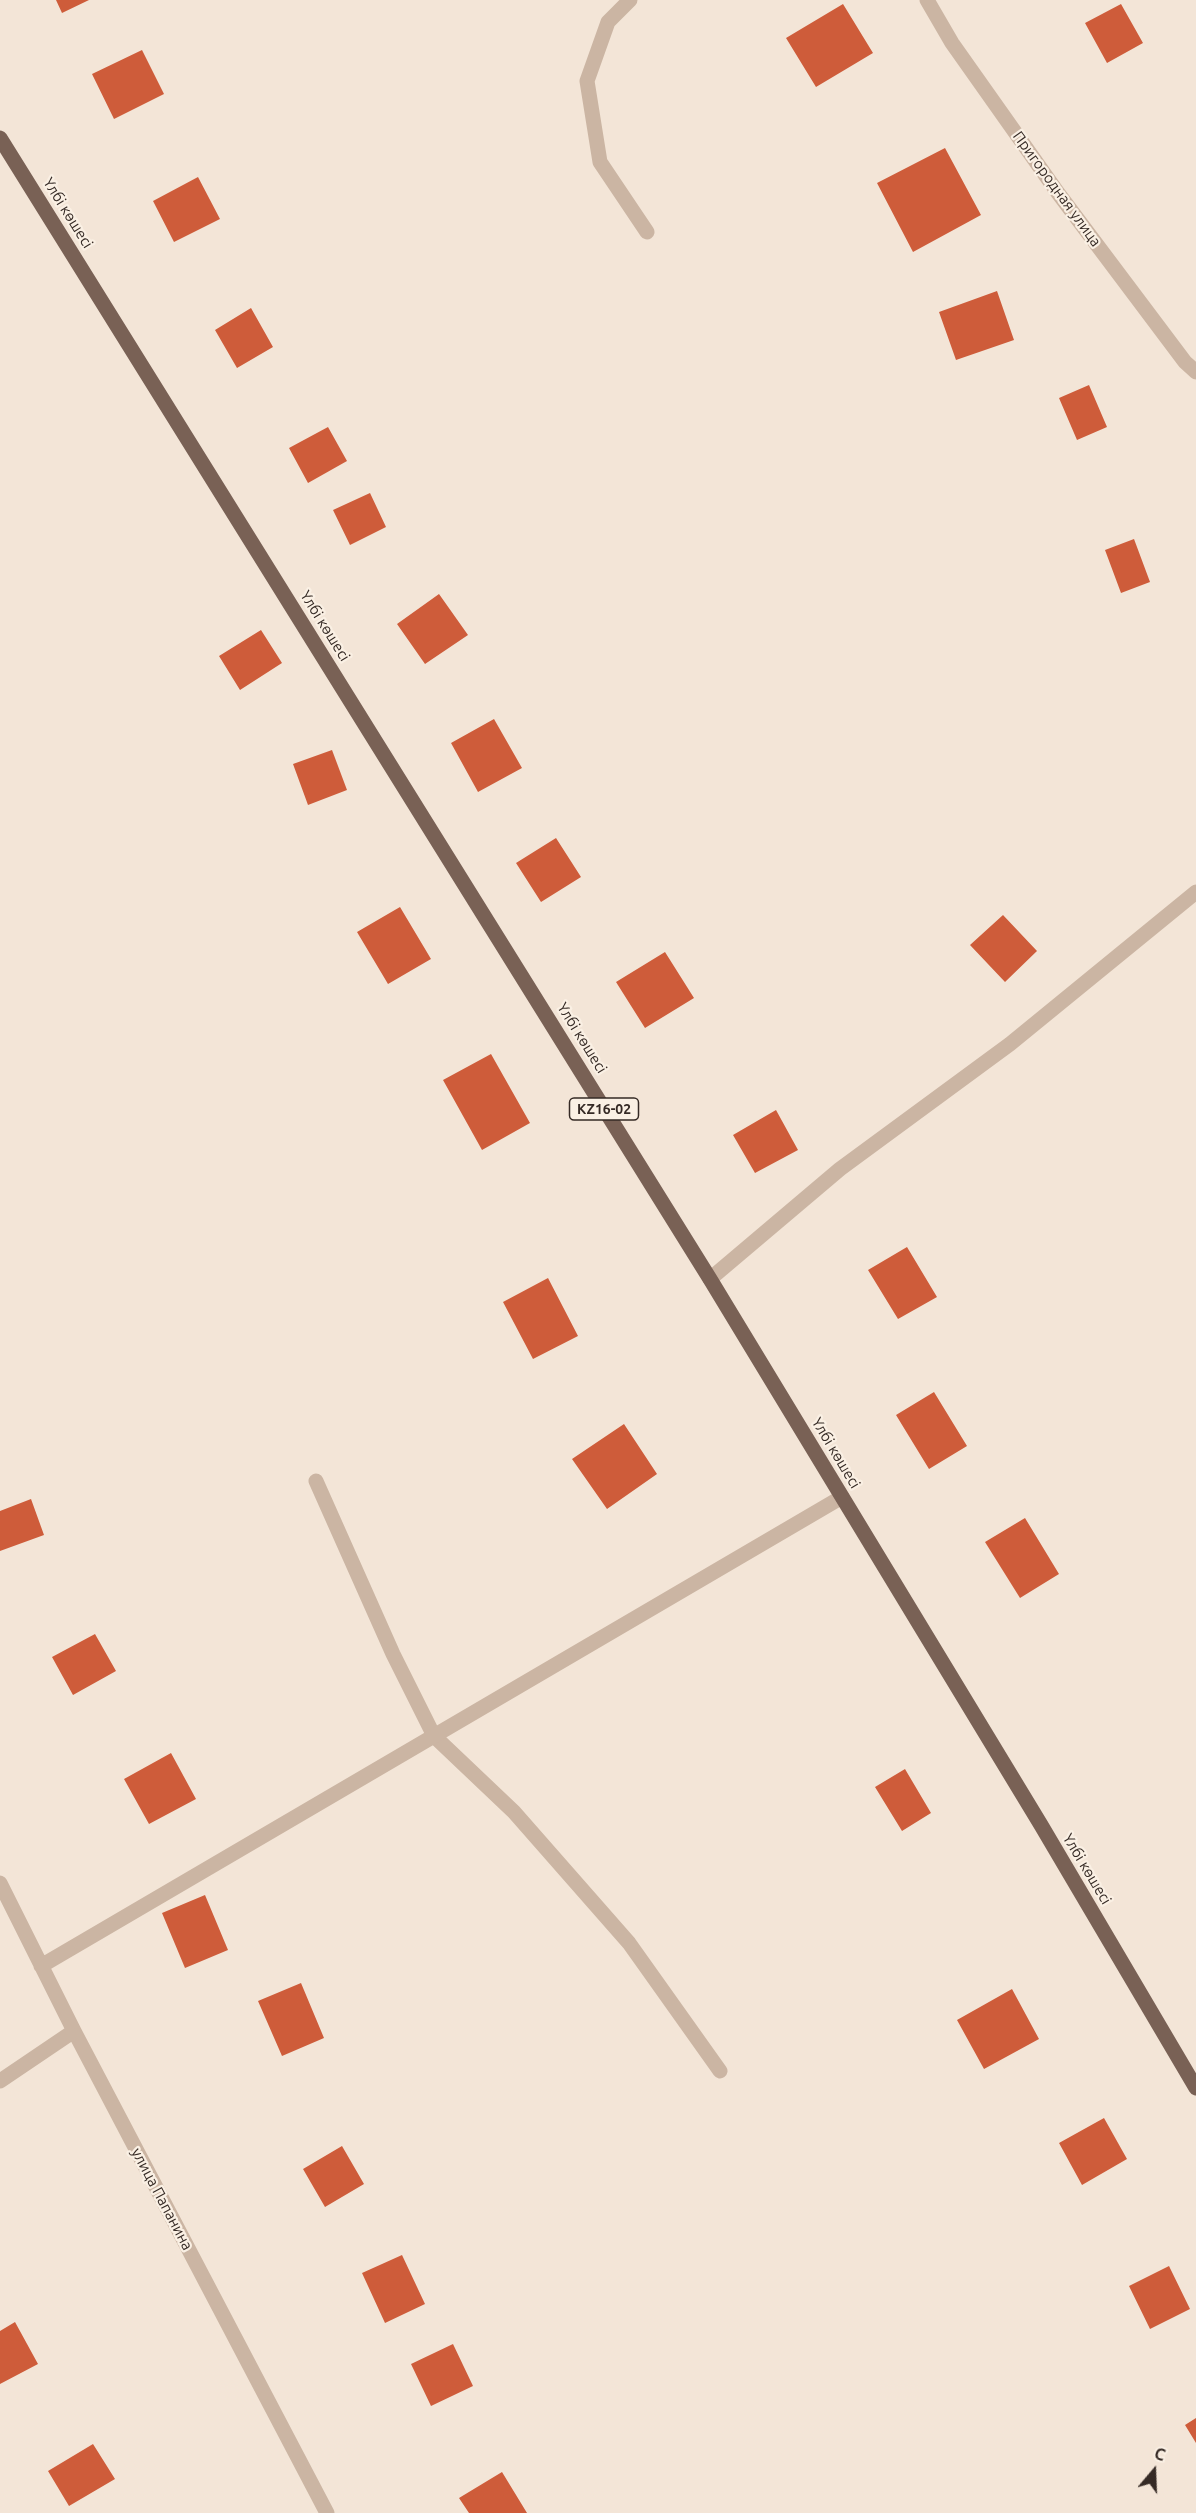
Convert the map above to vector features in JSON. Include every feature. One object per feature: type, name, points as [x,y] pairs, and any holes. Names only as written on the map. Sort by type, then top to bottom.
[{"type":"main road","name":"Үлбі көшесі","points":[[0,138],[710,1279],[1041,1825],[1196,2088]]},
{"type":"street","points":[[630,0],[608,22],[587,81],[600,162],[647,232]]},
{"type":"street","name":"Пригородная улица","points":[[927,0],[952,43],[1058,193],[1185,362],[1196,372]]},
{"type":"street","points":[[710,1279],[840,1169],[1010,1044],[1196,891]]},
{"type":"street","points":[[316,1482],[393,1654],[434,1736],[514,1812],[629,1943],[720,2071]]},
{"type":"street","points":[[41,1966],[842,1497]]},
{"type":"street","name":"улица Папанина","points":[[0,1883],[74,2031],[327,2513]]},
{"type":"street","points":[[0,2081],[74,2031]]},
{"type":"building","points":[[56,0],[89,0],[62,13]]},
{"type":"building","points":[[843,4],[873,53],[816,87],[786,38]]},
{"type":"building","points":[[1121,4],[1143,43],[1107,63],[1085,23]]},
{"type":"building","points":[[142,50],[164,94],[114,119],[92,74]]},
{"type":"building","points":[[945,148],[981,215],[913,252],[877,183]]},
{"type":"building","points":[[198,177],[220,219],[174,242],[153,201]]},
{"type":"building","points":[[997,291],[1014,340],[956,360],[939,312]]},
{"type":"building","points":[[251,308],[273,347],[237,368],[215,330]]},
{"type":"building","points":[[1089,385],[1107,427],[1077,440],[1059,398]]},
{"type":"building","points":[[328,427],[347,461],[308,483],[289,448]]},
{"type":"building","points":[[370,493],[386,527],[350,545],[333,510]]},
{"type":"building","points":[[1134,539],[1150,582],[1121,593],[1105,550]]},
{"type":"building","points":[[439,594],[468,635],[425,664],[397,624]]},
{"type":"building","points":[[261,630],[282,663],[240,690],[219,656]]},
{"type":"building","points":[[494,719],[522,768],[478,792],[451,743]]},
{"type":"building","points":[[332,750],[347,790],[308,805],[293,764]]},
{"type":"building","points":[[556,838],[581,877],[541,902],[516,863]]},
{"type":"building","points":[[400,907],[431,959],[388,984],[357,932]]},
{"type":"building","points":[[1003,915],[1037,951],[1005,982],[970,945]]},
{"type":"building","points":[[665,952],[694,998],[645,1028],[616,982]]},
{"type":"building","points":[[491,1054],[530,1123],[482,1150],[443,1080]]},
{"type":"building","points":[[776,1110],[798,1150],[755,1173],[733,1135]]},
{"type":"building","points":[[907,1247],[937,1297],[898,1319],[868,1270]]},
{"type":"building","points":[[548,1278],[578,1336],[533,1359],[503,1302]]},
{"type":"building","points":[[934,1392],[967,1446],[929,1469],[896,1415]]},
{"type":"building","points":[[624,1424],[657,1474],[607,1509],[572,1459]]},
{"type":"building","points":[[31,1499],[44,1535],[0,1551],[0,1511]]},
{"type":"building","points":[[1025,1518],[1059,1574],[1020,1598],[985,1542]]},
{"type":"building","points":[[95,1634],[116,1671],[73,1695],[52,1657]]},
{"type":"building","points":[[171,1753],[196,1799],[149,1824],[124,1779]]},
{"type":"building","points":[[905,1769],[931,1813],[902,1831],[875,1787]]},
{"type":"building","points":[[205,1895],[228,1950],[185,1968],[162,1913]]},
{"type":"building","points":[[301,1983],[324,2038],[282,2056],[258,2001]]},
{"type":"building","points":[[1012,1989],[1039,2039],[984,2069],[957,2020]]},
{"type":"building","points":[[1104,2118],[1127,2159],[1082,2185],[1059,2143]]},
{"type":"building","points":[[342,2146],[364,2184],[325,2207],[303,2169]]},
{"type":"building","points":[[402,2255],[425,2304],[385,2323],[362,2273]]},
{"type":"building","points":[[1169,2266],[1190,2309],[1150,2329],[1129,2286]]},
{"type":"building","points":[[15,2322],[38,2364],[0,2384],[0,2331]]},
{"type":"building","points":[[453,2344],[473,2386],[431,2406],[411,2364]]},
{"type":"building","points":[[1196,2418],[1196,2443],[1185,2425]]},
{"type":"building","points":[[93,2444],[115,2479],[69,2506],[48,2471]]},
{"type":"building","points":[[502,2472],[527,2513],[469,2513],[459,2498]]}]
